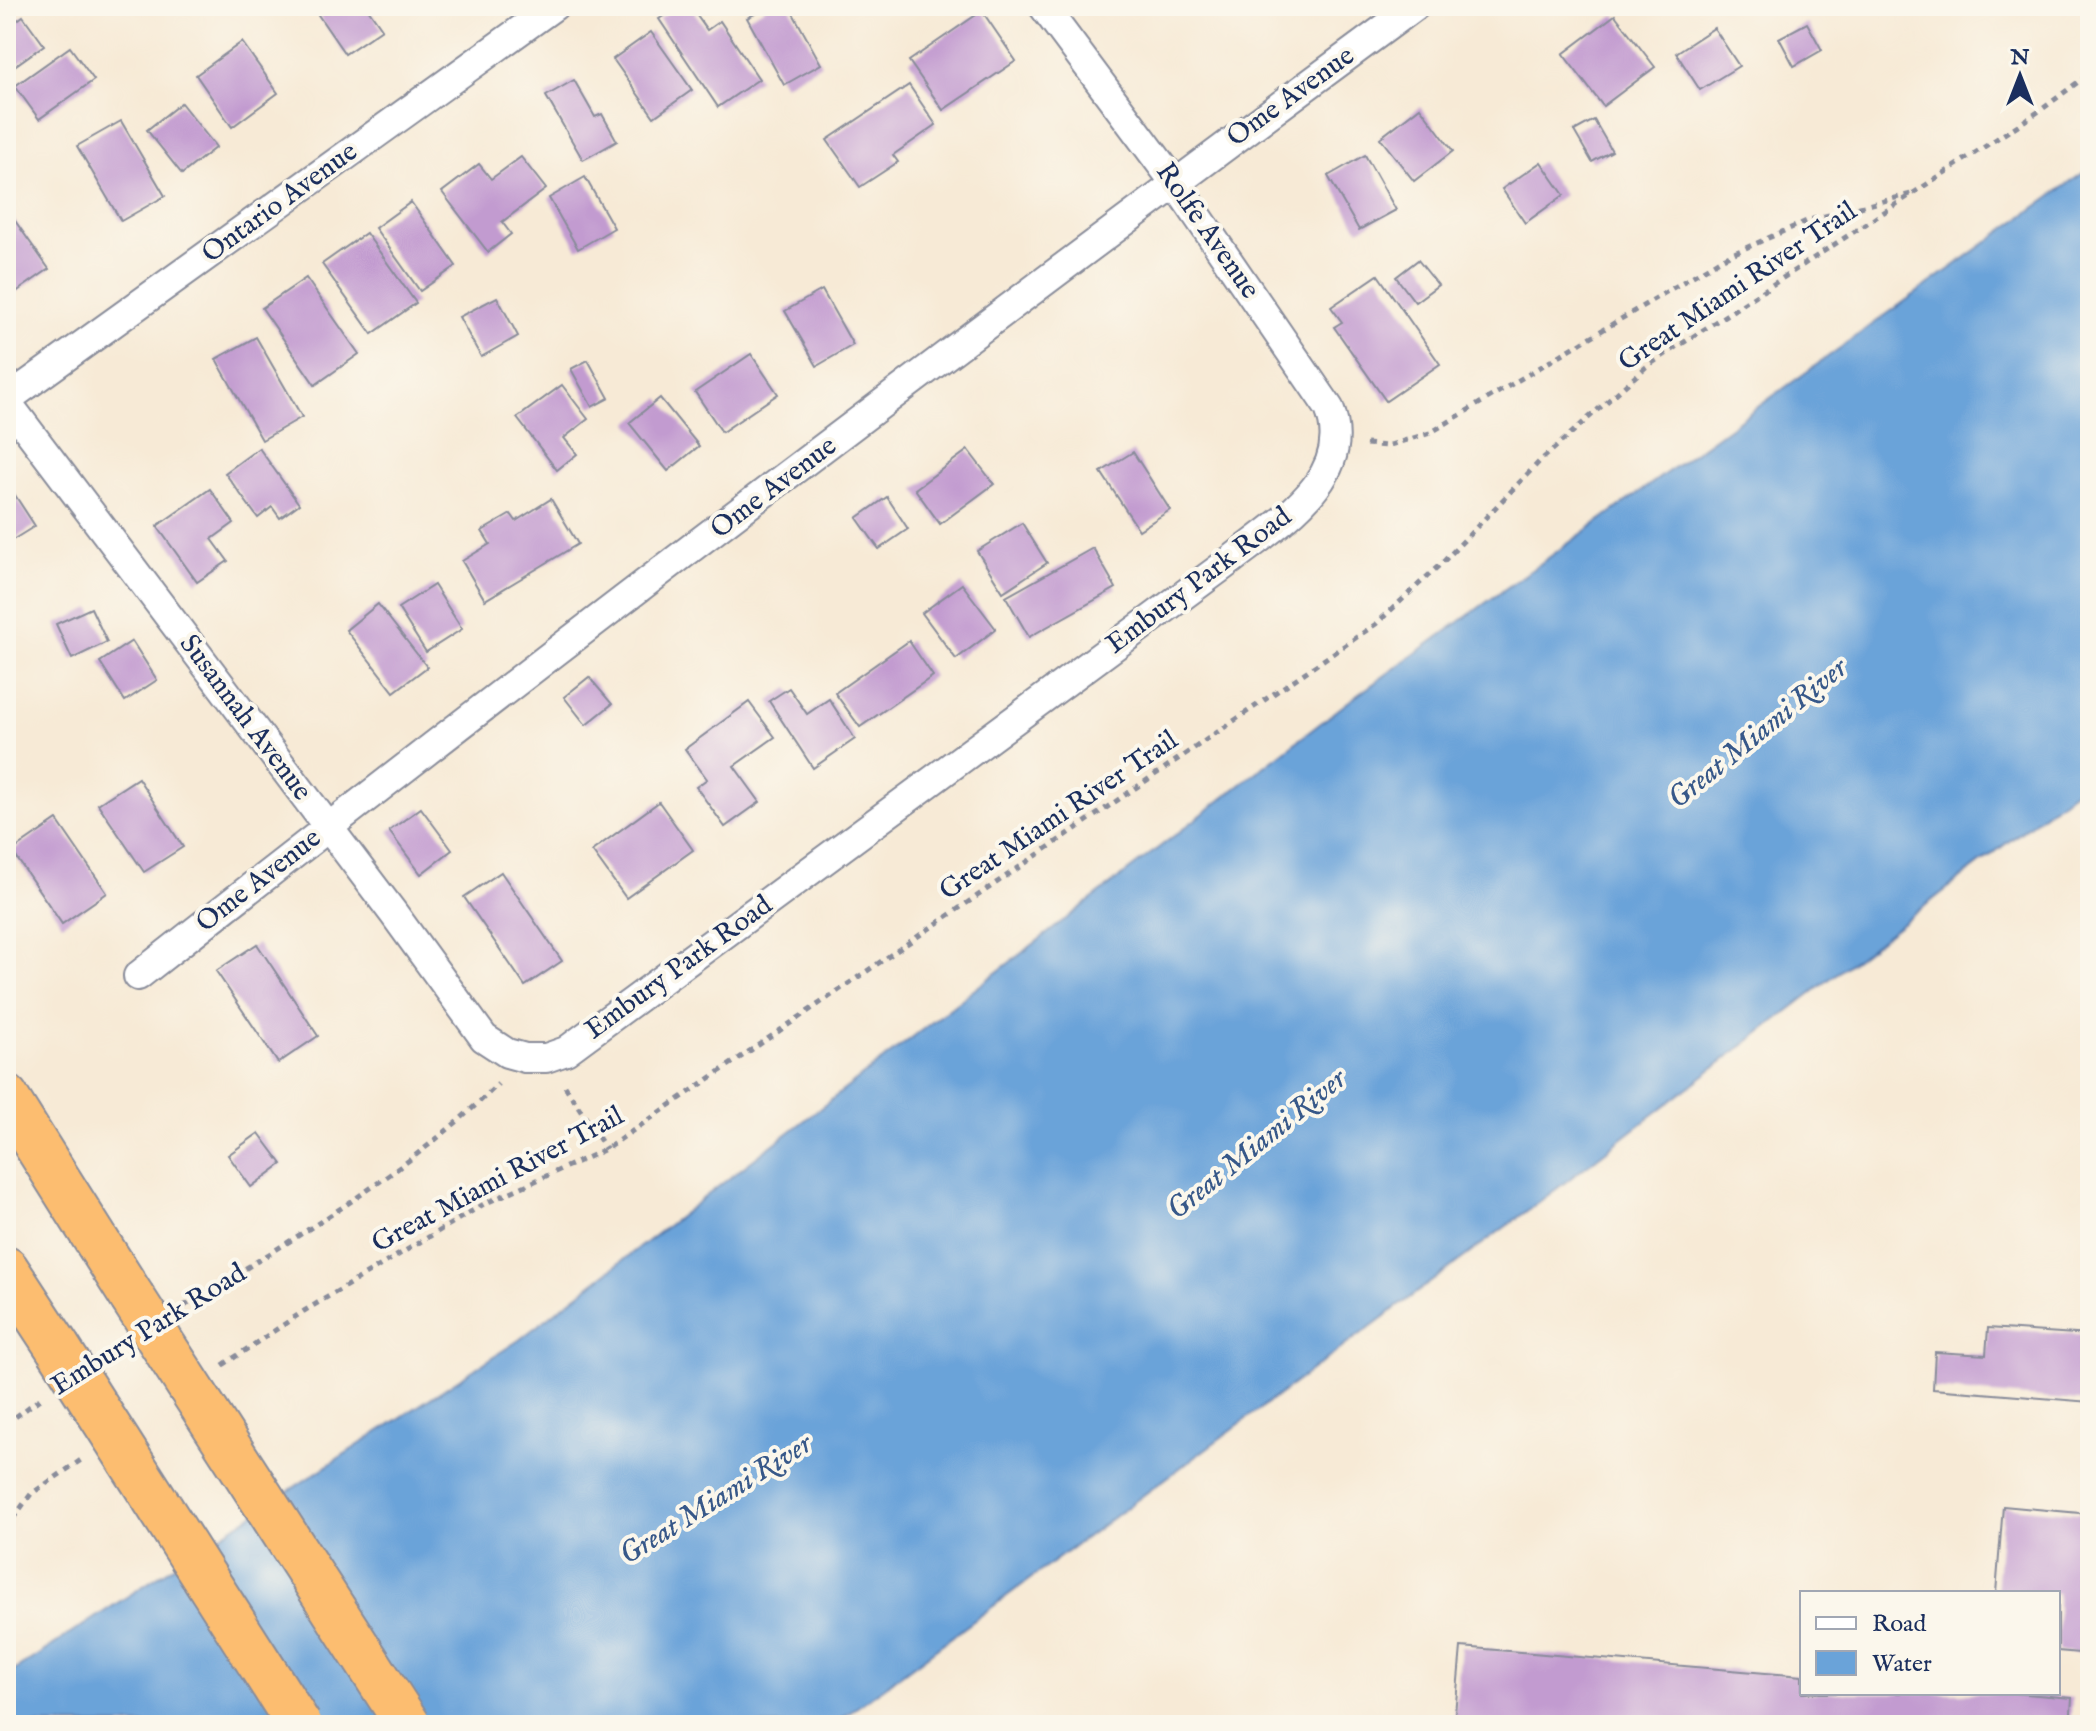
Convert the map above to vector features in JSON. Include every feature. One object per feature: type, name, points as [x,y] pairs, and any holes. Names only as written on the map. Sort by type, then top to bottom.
[{"type":"highway","points":[[6,1097],[408,1725]]},
{"type":"highway","points":[[6,1269],[299,1725]]},
{"type":"street","name":"Ontario Avenue","points":[[6,401],[554,6]]},
{"type":"street","name":"Rolfe Avenue","points":[[1043,6],[1175,183],[1329,408],[1334,421],[1334,441],[1327,470]]},
{"type":"street","name":"Ome Avenue","points":[[138,976],[328,827],[1175,183],[1415,6]]},
{"type":"street","name":"Susannah Avenue","points":[[6,401],[484,1038],[507,1053],[536,1058]]},
{"type":"street","name":"Embury Park Road","points":[[536,1058],[566,1051],[1231,560],[1306,500],[1327,470]]},
{"type":"path","name":"Great Miami River Trail","points":[[213,1372],[304,1311],[484,1204],[606,1149],[1376,624],[1445,560],[1540,461],[1646,367],[1916,193],[2041,110],[2090,73]]},
{"type":"path","points":[[1334,441],[1387,446],[1430,433],[1723,258],[1809,220],[1916,193]]},
{"type":"path","points":[[536,1058],[606,1149]]},
{"type":"path","name":"Embury Park Road","points":[[174,1312],[337,1212],[459,1123],[536,1058]]},
{"type":"path","name":"Embury Park Road","points":[[6,1424],[43,1397]]},
{"type":"path","points":[[6,1528],[31,1494],[83,1459]]},
{"type":"water","name":"Great Miami River","points":[[2090,168],[2090,779],[1555,1190],[833,1725],[6,1725],[6,1676],[519,1340],[1348,702]]},
{"type":"building","points":[[312,6],[366,6],[382,29],[345,54]]},
{"type":"building","points":[[679,6],[690,6],[707,30],[720,21],[759,79],[718,107],[659,19]]},
{"type":"building","points":[[769,6],[789,6],[821,64],[784,85],[747,18]]},
{"type":"building","points":[[982,11],[1016,61],[943,110],[909,61]]},
{"type":"building","points":[[1615,15],[1655,67],[1603,106],[1563,54]]},
{"type":"building","points":[[23,16],[44,45],[13,67],[6,57],[6,29]]},
{"type":"building","points":[[1807,23],[1822,50],[1794,66],[1779,38]]},
{"type":"building","points":[[1714,28],[1739,66],[1700,90],[1676,53]]},
{"type":"building","points":[[651,32],[692,90],[654,117],[613,59]]},
{"type":"building","points":[[242,42],[278,93],[232,127],[196,75]]},
{"type":"building","points":[[70,47],[94,80],[39,119],[15,86]]},
{"type":"building","points":[[574,80],[595,117],[602,114],[617,141],[583,160],[546,96]]},
{"type":"building","points":[[909,85],[936,125],[893,155],[898,162],[860,187],[827,140]]},
{"type":"building","points":[[181,103],[216,147],[182,174],[147,130]]},
{"type":"building","points":[[1420,107],[1453,151],[1414,181],[1380,138]]},
{"type":"building","points":[[1594,120],[1612,151],[1592,162],[1574,131]]},
{"type":"building","points":[[121,121],[165,196],[121,221],[77,146]]},
{"type":"building","points":[[1365,155],[1396,210],[1359,230],[1328,176]]},
{"type":"building","points":[[521,157],[546,189],[502,222],[511,234],[488,252],[442,192],[479,164],[491,179]]},
{"type":"building","points":[[1541,162],[1564,195],[1525,223],[1502,189]]},
{"type":"building","points":[[585,177],[614,228],[578,249],[549,198]]},
{"type":"building","points":[[411,202],[456,266],[420,291],[375,228]]},
{"type":"building","points":[[6,208],[49,269],[9,297],[6,293]]},
{"type":"building","points":[[366,233],[416,303],[372,334],[322,264]]},
{"type":"building","points":[[1418,260],[1438,285],[1415,302],[1396,277]]},
{"type":"building","points":[[1378,275],[1440,364],[1386,401],[1334,327],[1342,322],[1331,307]]},
{"type":"building","points":[[306,278],[359,354],[315,385],[262,308]]},
{"type":"building","points":[[822,290],[853,345],[817,366],[785,311]]},
{"type":"building","points":[[497,297],[518,336],[481,357],[459,317]]},
{"type":"building","points":[[256,337],[302,417],[262,440],[216,359]]},
{"type":"building","points":[[751,354],[778,394],[722,432],[695,392]]},
{"type":"building","points":[[588,360],[609,398],[592,407],[571,369]]},
{"type":"building","points":[[562,385],[588,419],[564,438],[577,454],[557,470],[517,418]]},
{"type":"building","points":[[660,398],[699,446],[668,471],[629,423]]},
{"type":"building","points":[[259,448],[299,504],[280,518],[272,507],[258,518],[225,473]]},
{"type":"building","points":[[968,450],[994,484],[940,524],[915,489]]},
{"type":"building","points":[[1133,452],[1170,510],[1139,530],[1101,472]]},
{"type":"building","points":[[11,489],[35,526],[6,544],[6,493]]},
{"type":"building","points":[[210,489],[234,523],[212,539],[228,561],[197,582],[157,526]]},
{"type":"building","points":[[887,497],[908,529],[879,549],[857,518]]},
{"type":"building","points":[[551,499],[578,544],[485,600],[462,561],[490,544],[482,531],[511,514],[516,521]]},
{"type":"building","points":[[1022,523],[1047,563],[1003,592],[977,551]]},
{"type":"building","points":[[1093,548],[1116,588],[1029,637],[1006,597]]},
{"type":"building","points":[[962,584],[996,629],[956,659],[922,613]]},
{"type":"building","points":[[434,585],[462,629],[426,652],[398,608]]},
{"type":"building","points":[[378,604],[427,667],[394,692],[346,630]]},
{"type":"building","points":[[91,608],[107,642],[72,659],[56,624]]},
{"type":"building","points":[[132,641],[157,680],[125,701],[100,662]]},
{"type":"building","points":[[909,641],[933,676],[860,727],[835,693]]},
{"type":"building","points":[[589,677],[612,704],[586,725],[564,697]]},
{"type":"building","points":[[789,688],[807,714],[829,699],[855,739],[813,768],[769,701]]},
{"type":"building","points":[[749,702],[775,737],[734,766],[760,802],[725,827],[696,787],[707,779],[685,749]]},
{"type":"building","points":[[138,778],[183,847],[144,872],[98,804]]},
{"type":"building","points":[[659,802],[693,850],[626,898],[592,851]]},
{"type":"building","points":[[421,808],[452,850],[421,874],[389,831]]},
{"type":"building","points":[[57,820],[107,893],[62,924],[12,851]]},
{"type":"building","points":[[501,872],[562,961],[525,986],[464,897]]},
{"type":"building","points":[[257,944],[318,1036],[278,1063],[216,971]]},
{"type":"building","points":[[259,1133],[282,1164],[251,1187],[228,1155]]},
{"type":"building","points":[[1988,1328],[2090,1335],[2090,1402],[1933,1389],[1935,1352],[1986,1355]]},
{"type":"building","points":[[2003,1506],[2090,1514],[2090,1654],[2060,1651],[2060,1591],[1996,1591]]},
{"type":"building","points":[[1461,1647],[1800,1676],[1800,1695],[2037,1695],[2072,1698],[2070,1725],[1454,1725]]}]
